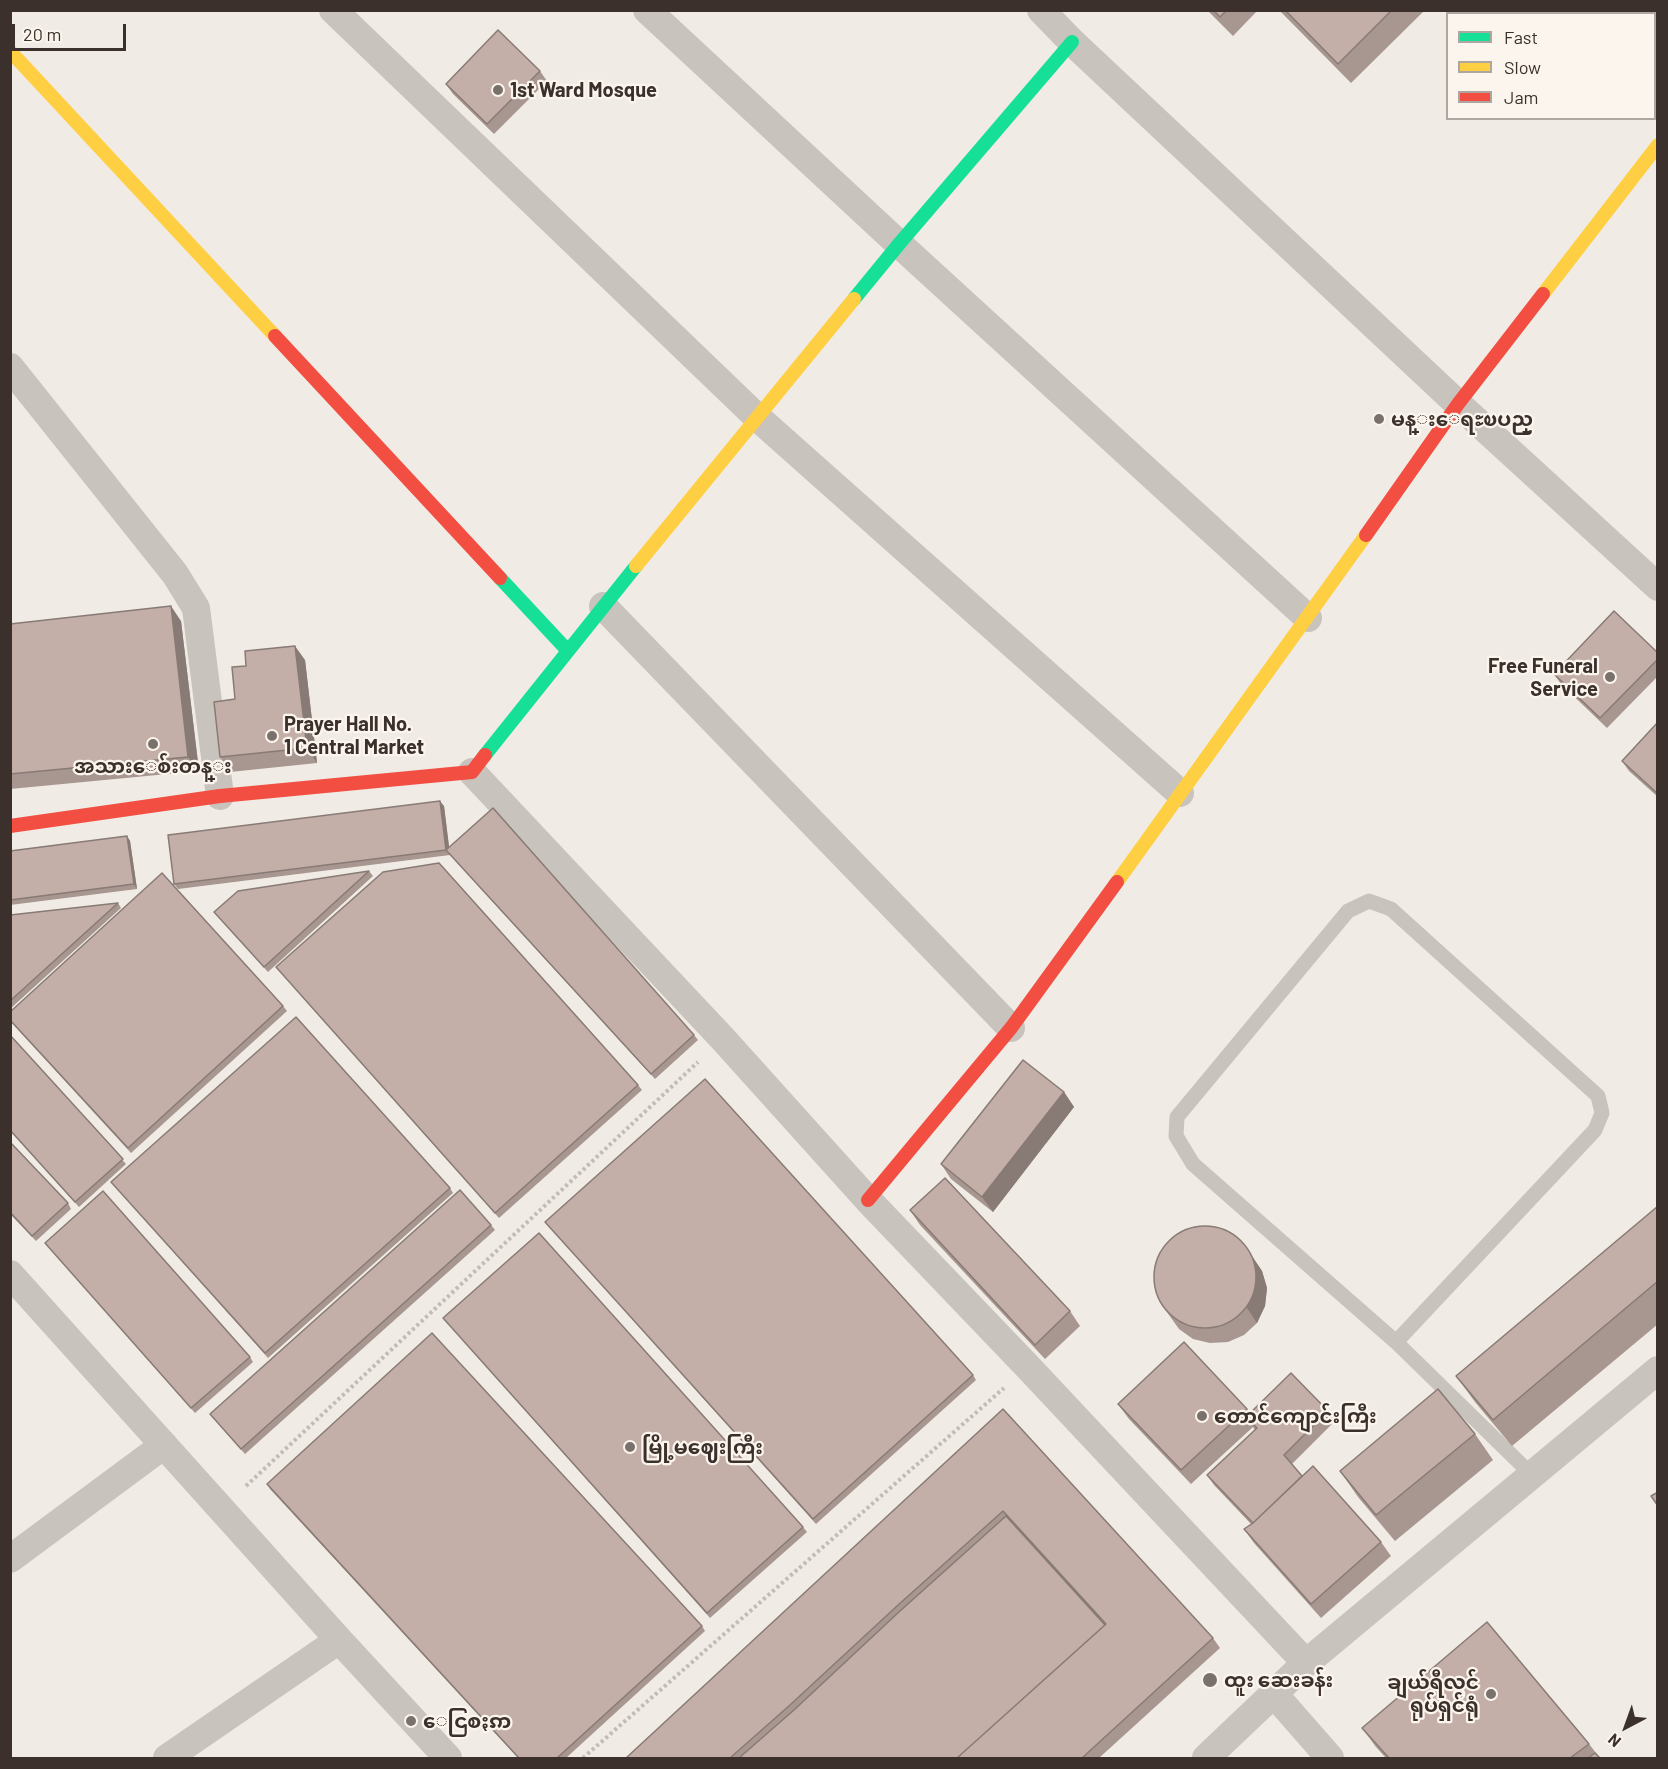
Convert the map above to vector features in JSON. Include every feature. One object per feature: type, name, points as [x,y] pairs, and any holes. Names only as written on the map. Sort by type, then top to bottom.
[{"type":"street","points":[[333,10],[758,418],[1180,793]]},
{"type":"street","points":[[647,10],[1308,618]]},
{"type":"street","points":[[1041,10],[1072,42],[1458,404],[1658,587]]},
{"type":"street","points":[[10,826],[220,796],[472,772],[603,606],[899,244],[1072,42]]},
{"type":"street","points":[[10,51],[568,651]]},
{"type":"street","points":[[868,1200],[1011,1028],[1308,618],[1458,404],[1658,145]]},
{"type":"street","points":[[10,367],[175,574],[196,608],[220,796]]},
{"type":"street","points":[[603,606],[1011,1028]]},
{"type":"street","points":[[472,772],[723,1039],[868,1200],[1306,1663]]},
{"type":"street","points":[[10,1274],[448,1758]]},
{"type":"street","points":[[1206,1758],[1306,1663],[1658,1370]]},
{"type":"street","points":[[10,1559],[164,1445]]},
{"type":"street","points":[[167,1758],[339,1640]]},
{"type":"street","points":[[1274,1694],[1330,1758]]},
{"type":"lane","points":[[1396,1342],[1595,1130],[1602,1113],[1598,1096],[1391,909],[1369,902],[1348,912],[1191,1099],[1177,1117],[1176,1136],[1193,1164],[1396,1342],[1532,1474]]},
{"type":"path","points":[[221,1509],[723,1039]]},
{"type":"path","points":[[583,1758],[1028,1367]]},
{"type":"building","points":[[1213,10],[1227,10],[1220,17]]},
{"type":"building","points":[[1285,10],[1392,10],[1338,64]]},
{"type":"building","points":[[498,30],[540,71],[487,124],[446,84]]},
{"type":"building","points":[[171,606],[188,757],[10,774],[10,624]]},
{"type":"building","points":[[1614,611],[1658,653],[1658,659],[1600,718],[1554,674]]},
{"type":"building","points":[[295,646],[307,748],[220,757],[214,702],[235,699],[232,667],[246,666],[245,651]]},
{"type":"building","points":[[1658,722],[1658,794],[1622,761]]},
{"type":"building","points":[[440,801],[446,850],[174,884],[168,835]]},
{"type":"building","points":[[493,808],[694,1035],[651,1074],[446,850]]},
{"type":"building","points":[[127,836],[134,884],[10,900],[10,851]]},
{"type":"building","points":[[439,863],[638,1085],[495,1213],[276,967],[383,872]]},
{"type":"building","points":[[369,871],[264,967],[214,912],[238,891]]},
{"type":"building","points":[[162,873],[283,1006],[128,1148],[10,1020],[10,1012]]},
{"type":"building","points":[[118,903],[10,1001],[10,915]]},
{"type":"building","points":[[296,1017],[450,1188],[265,1353],[111,1182]]},
{"type":"building","points":[[10,1035],[123,1159],[75,1202],[10,1130]]},
{"type":"building","points":[[1023,1060],[1064,1092],[982,1197],[941,1164]]},
{"type":"building","points":[[705,1079],[973,1375],[813,1519],[545,1222]]},
{"type":"building","points":[[10,1142],[68,1203],[32,1236],[10,1212]]},
{"type":"building","points":[[945,1178],[1070,1311],[1035,1345],[910,1210]]},
{"type":"building","points":[[460,1190],[491,1225],[241,1449],[210,1414]]},
{"type":"building","points":[[103,1191],[250,1357],[191,1408],[45,1243]]},
{"type":"building","points":[[1658,1206],[1658,1281],[1493,1420],[1456,1376]]},
{"type":"building","points":[[1205,1226],[1234,1234],[1248,1248],[1256,1277],[1248,1306],[1234,1320],[1205,1328],[1176,1320],[1162,1306],[1154,1277],[1162,1248],[1176,1234]]},
{"type":"building","points":[[539,1233],[803,1527],[707,1613],[443,1318]]},
{"type":"building","points":[[432,1333],[702,1626],[557,1758],[519,1758],[267,1484]]},
{"type":"building","points":[[1184,1342],[1247,1409],[1181,1470],[1118,1404]]},
{"type":"building","points":[[1291,1373],[1328,1411],[1284,1455],[1302,1476],[1253,1523],[1207,1475],[1257,1428],[1246,1417]]},
{"type":"building","points":[[1438,1389],[1475,1434],[1376,1515],[1340,1471]]},
{"type":"building","points":[[1003,1409],[1213,1638],[1082,1758],[957,1758],[1106,1624],[1003,1511],[730,1758],[626,1758]]},
{"type":"building","points":[[1313,1466],[1381,1542],[1311,1604],[1244,1529]]},
{"type":"building","points":[[1658,1492],[1658,1506],[1651,1496]]},
{"type":"building","points":[[1006,1516],[1105,1625],[957,1758],[739,1758],[794,1710]]},
{"type":"building","name":"ချယ်ရီလွင် ရုပ်ရှင်ရုံ","points":[[1487,1622],[1589,1744],[1570,1758],[1389,1758],[1362,1728]]},
{"type":"building","points":[[1595,1753],[1600,1758],[1588,1758]]},
{"type":"traffic: fast","points":[[854,299],[1072,42]]},
{"type":"traffic: fast","points":[[485,755],[636,566]]},
{"type":"traffic: fast","points":[[500,578],[568,651]]},
{"type":"traffic: slow","points":[[10,51],[275,336]]},
{"type":"traffic: slow","points":[[1543,294],[1658,145]]},
{"type":"traffic: slow","points":[[636,566],[854,299]]},
{"type":"traffic: slow","points":[[1117,882],[1366,535]]},
{"type":"traffic: jam","points":[[1366,535],[1458,404],[1543,294]]},
{"type":"traffic: jam","points":[[275,336],[500,578]]},
{"type":"traffic: jam","points":[[10,826],[220,796],[472,772],[485,755]]},
{"type":"traffic: jam","points":[[868,1200],[1011,1028],[1117,882]]},
{"type":"place","name":"1st Ward Mosque","points":[[498,90]]},
{"type":"place","name":"မန္းေရႊၿပည္","points":[[1379,419]]},
{"type":"place","name":"Free Funeral Service","points":[[1610,677]]},
{"type":"place","name":"Prayer Hall No. 1 Central Market","points":[[272,736]]},
{"type":"place","name":"အသားေစ်းတန္း","points":[[153,744]]},
{"type":"place","name":"တောင်ကျောင်းကြီး","points":[[1202,1416]]},
{"type":"place","name":"မြို့မဈေးကြီး","points":[[630,1447]]},
{"type":"place","name":"ထူး ဆေးခန်း","points":[[1210,1680]]},
{"type":"place","name":"ချယ်ရီလွင် ရုပ်ရှင်ရုံ","points":[[1491,1694]]},
{"type":"place","name":"ေငြစႏၵာ","points":[[411,1721]]}]
